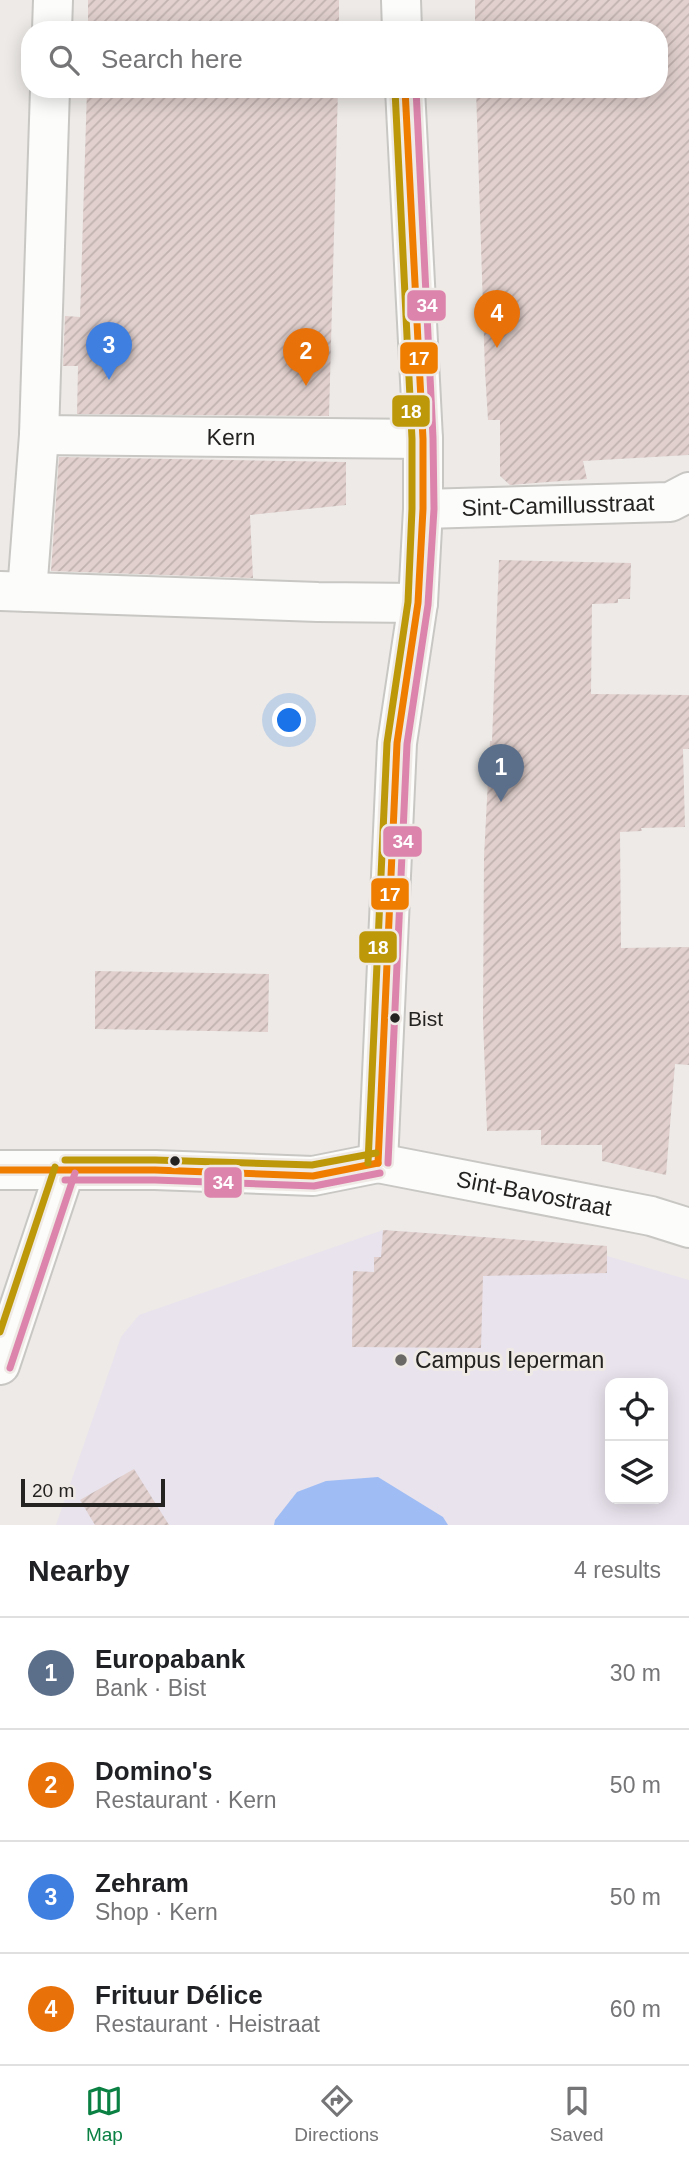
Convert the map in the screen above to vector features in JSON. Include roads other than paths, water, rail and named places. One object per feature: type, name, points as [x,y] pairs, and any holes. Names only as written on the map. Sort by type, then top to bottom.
[{"type":"street","points":[[52,0],[52,21]]},
{"type":"street","points":[[401,0],[402,21]]},
{"type":"street","points":[[50,98],[39,435],[14,591],[418,603]]},
{"type":"street","points":[[0,1170],[155,1170],[313,1175],[378,1163],[397,743],[418,603],[423,509],[423,439],[405,98]]},
{"type":"street","name":"Kern","points":[[39,435],[423,439]]},
{"type":"street","name":"Sint-Camillusstraat","points":[[423,509],[670,502],[689,492]]},
{"type":"street","name":"Sint-Bavostraat","points":[[378,1163],[651,1216],[689,1228]]},
{"type":"street","points":[[0,1364],[65,1170]]},
{"type":"water","points":[[378,1477],[443,1517],[448,1525],[274,1525],[297,1492],[326,1481]]},
{"type":"place","name":"Frituur Délice","points":[[497,348]]},
{"type":"place","name":"Zehram","points":[[109,380]]},
{"type":"place","name":"Domino's","points":[[306,386]]},
{"type":"place","name":"Europabank","points":[[501,802]]},
{"type":"place","name":"Bist","points":[[395,1018]]},
{"type":"place","name":"Campus Ieperman","points":[[401,1360]]}]
